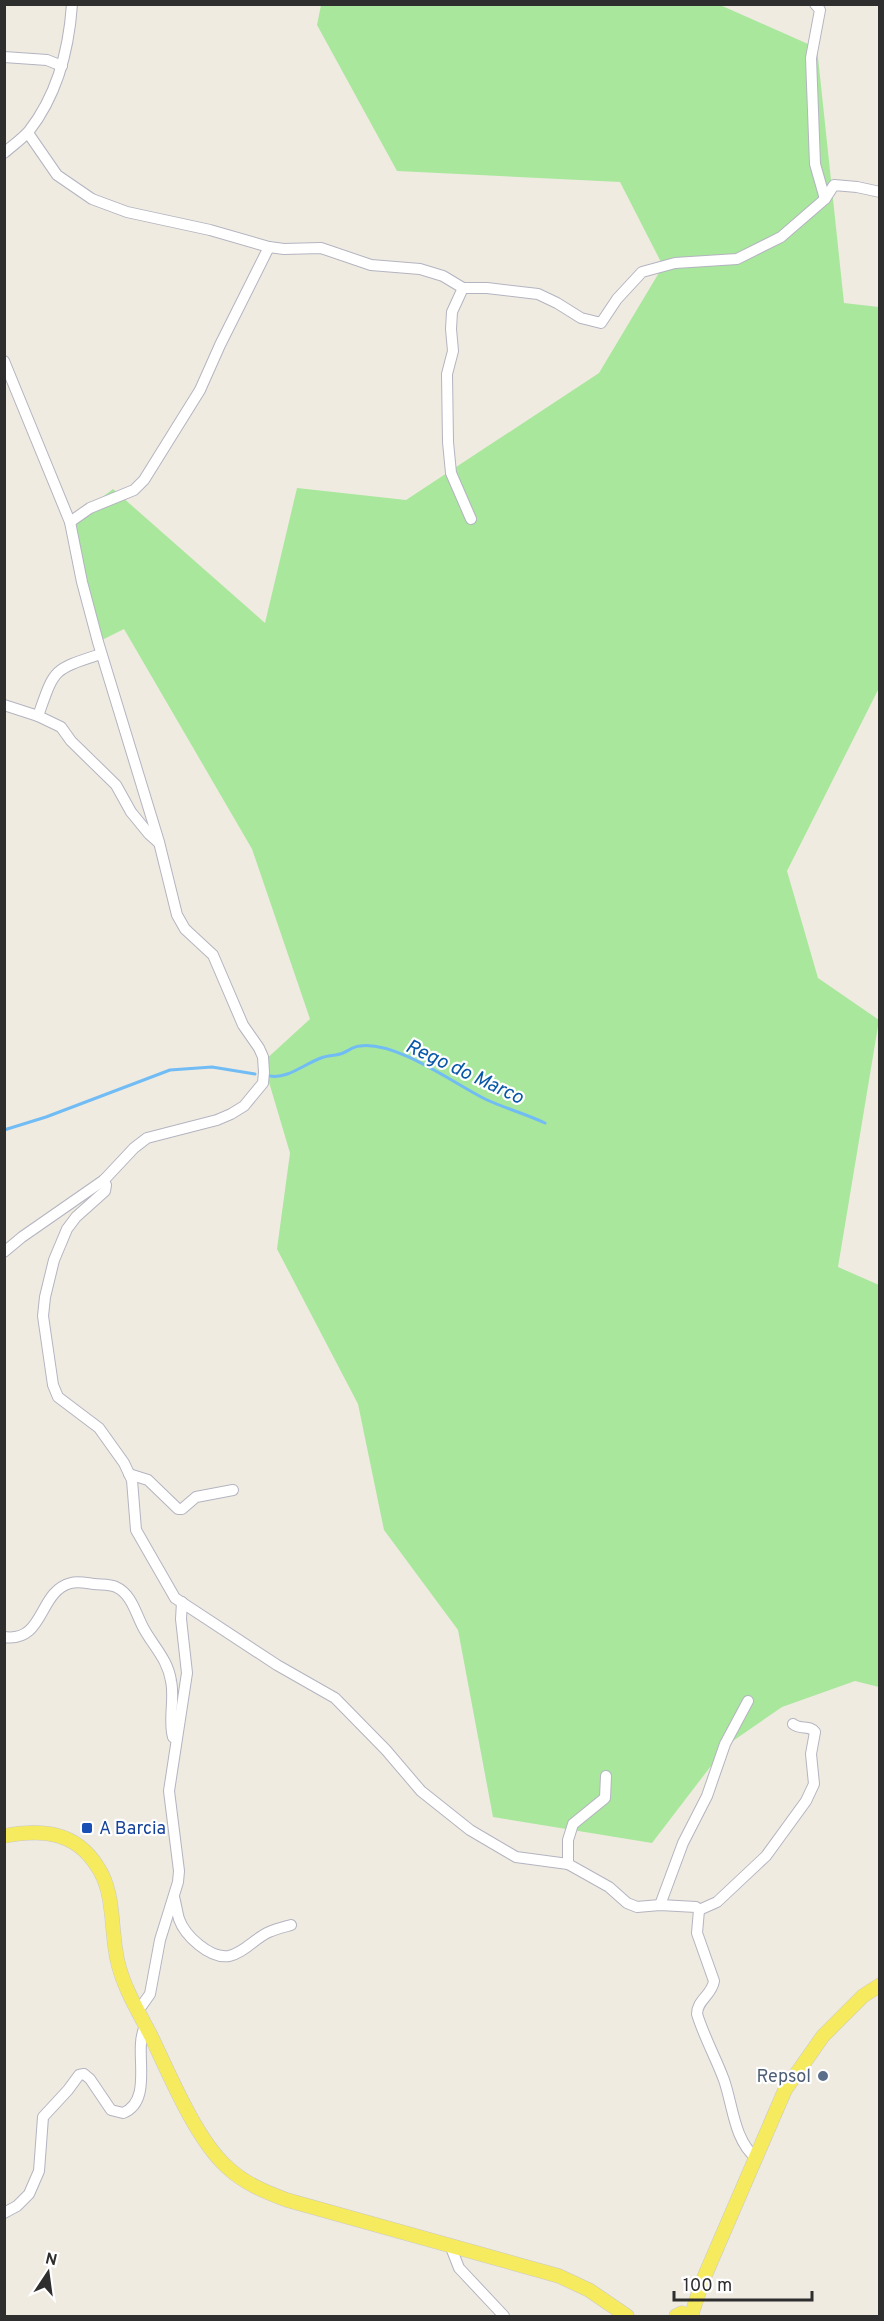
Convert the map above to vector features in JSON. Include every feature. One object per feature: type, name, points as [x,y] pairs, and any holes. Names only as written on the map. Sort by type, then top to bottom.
[{"type":"main road","points":[[4,1836],[38,1831],[51,1833],[76,1844],[97,1864],[107,1888],[118,1966],[138,2011],[202,2137],[228,2168],[252,2185],[287,2200],[559,2276],[589,2290],[627,2316]]},
{"type":"main road","points":[[682,2315],[703,2280],[785,2090],[817,2045],[863,1996],[879,1985]]},
{"type":"street","points":[[4,153],[28,133],[51,99],[62,66],[72,4]]},
{"type":"street","points":[[815,4],[820,10],[811,58],[813,139],[815,164],[825,199]]},
{"type":"street","points":[[4,57],[47,60],[62,66]]},
{"type":"street","points":[[28,133],[57,175],[92,199],[127,212],[210,230],[269,247],[321,248],[371,265],[420,269],[443,276],[463,288],[487,288],[538,294],[558,303],[581,318],[602,323],[617,299],[642,272],[675,263],[737,260],[781,237],[825,199],[834,185],[879,192]]},
{"type":"street","points":[[70,522],[90,508],[135,490],[144,480],[200,390],[269,247]]},
{"type":"street","points":[[463,288],[452,312],[453,351],[447,374],[448,442],[452,473],[471,519]]},
{"type":"street","points":[[4,361],[70,522],[82,582],[101,654],[159,842],[177,915],[185,929],[213,955],[243,1025],[263,1057],[264,1072],[263,1083],[244,1106],[231,1114],[182,1130],[147,1138],[134,1148],[104,1180],[4,1252]]},
{"type":"street","points":[[38,716],[50,680],[55,673],[63,667],[101,654]]},
{"type":"street","points":[[4,705],[38,716],[61,727],[116,785],[131,812],[149,834],[159,842]]},
{"type":"street","points":[[104,1180],[105,1191],[67,1228],[45,1297],[43,1316],[53,1384],[58,1397],[99,1428],[124,1463],[132,1480],[136,1530],[175,1598],[277,1665],[335,1698],[386,1750],[421,1791],[470,1830],[516,1857],[568,1864],[609,1887],[627,1903],[645,1908],[660,1905],[696,1907],[699,1910]]},
{"type":"street","points":[[129,1474],[148,1480],[178,1509],[182,1509],[196,1497],[233,1490]]},
{"type":"street","points":[[4,1637],[15,1639],[26,1635],[36,1624],[52,1596],[68,1583],[112,1586],[123,1591],[167,1666],[172,1687],[172,1733],[175,1742]]},
{"type":"street","points":[[138,2011],[150,1994],[160,1940],[174,1897],[179,1871],[169,1791],[187,1673],[181,1619],[182,1602]]},
{"type":"street","points":[[660,1905],[683,1842],[706,1796],[722,1751],[748,1701]]},
{"type":"street","points":[[699,1910],[717,1902],[766,1856],[809,1795],[814,1784],[811,1754],[815,1732],[811,1728],[793,1724]]},
{"type":"street","points":[[568,1864],[568,1840],[573,1824],[605,1798],[606,1776]]},
{"type":"street","points":[[174,1897],[179,1919],[190,1936],[220,1956],[229,1956],[239,1952],[268,1932],[291,1925]]},
{"type":"street","points":[[699,1910],[697,1933],[714,1981],[713,1988],[698,2005],[697,2014],[724,2080],[746,2150],[756,2157]]},
{"type":"street","points":[[4,2212],[17,2206],[29,2194],[39,2171],[42,2117],[79,2075],[84,2074],[90,2079],[111,2110],[123,2113],[132,2107],[139,2095],[141,2041],[145,2025]]},
{"type":"street","points":[[450,2245],[459,2268],[504,2316]]},
{"type":"green space","points":[[321,5],[720,5],[817,48],[844,303],[879,307],[880,686],[787,871],[818,978],[879,1020],[838,1267],[879,1285],[879,1687],[855,1681],[782,1707],[727,1745],[652,1843],[493,1817],[458,1630],[384,1530],[358,1404],[277,1249],[290,1153],[263,1062],[310,1019],[252,849],[124,629],[98,642],[70,522],[113,489],[265,623],[297,488],[406,500],[599,373],[663,266],[620,182],[397,171],[317,25]]},
{"type":"waterway","name":"Rego do Marco","points":[[270,1076],[290,1073],[326,1056],[340,1054],[356,1047],[374,1046],[407,1056],[485,1099],[545,1123]]},
{"type":"waterway","name":"Rego do Marco","points":[[4,1130],[46,1117],[170,1070],[212,1067],[255,1074]]},
{"type":"place","name":"A Barcia","points":[[87,1828]]},
{"type":"place","name":"Repsol","points":[[823,2076]]}]
